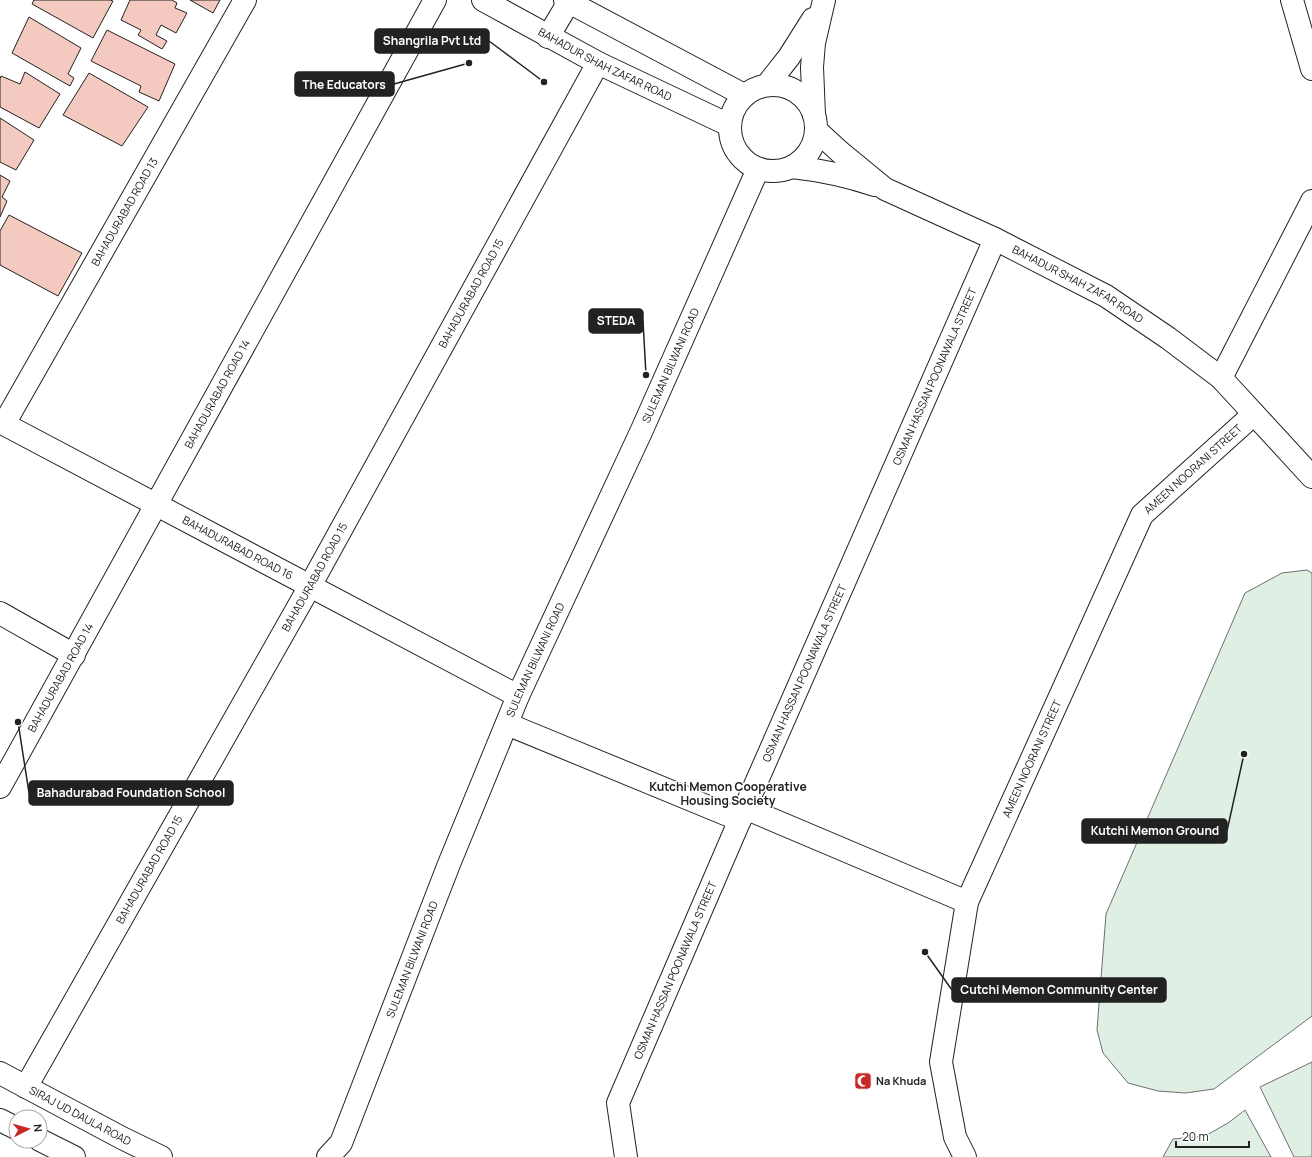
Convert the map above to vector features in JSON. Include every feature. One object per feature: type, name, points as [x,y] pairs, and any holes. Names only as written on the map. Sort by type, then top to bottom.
[{"type":"street","name":"BAHADURABAD ROAD 13","points":[[2,423],[245,0]]},
{"type":"street","name":"BAHADURABAD ROAD 14","points":[[0,787],[435,0]]},
{"type":"street","name":"BAHADUR SHAH ZAFAR ROAD","points":[[483,0],[598,63],[729,125]]},
{"type":"street","points":[[767,85],[800,42],[824,0]]},
{"type":"street","points":[[815,123],[808,103],[798,93],[784,86],[767,85],[759,87],[744,95],[734,108],[729,125],[732,142],[738,154],[747,163],[758,169],[781,171],[792,167],[808,152],[813,142],[815,123],[812,67],[814,42],[824,0]]},
{"type":"street","points":[[1292,0],[1312,69]]},
{"type":"street","points":[[548,36],[568,1],[744,95]]},
{"type":"street","name":"BAHADURABAD ROAD 15","points":[[26,1087],[310,586],[598,63]]},
{"type":"street","name":"BAHADUR SHAH ZAFAR ROAD","points":[[815,123],[840,152],[885,188],[995,239],[1106,296],[1168,338],[1221,378],[1312,477]]},
{"type":"street","points":[[792,167],[854,178],[885,188]]},
{"type":"street","name":"SULEMAN BILWANI ROAD","points":[[336,1152],[449,864],[518,696],[641,432],[758,169]]},
{"type":"street","points":[[1221,378],[1312,201]]},
{"type":"street","name":"OSMAN HASSAN POONAWALA STREET","points":[[626,1157],[618,1103],[995,239]]},
{"type":"street","name":"AMEEN NOORANI STREET","points":[[965,1157],[955,1137],[941,1062],[967,902],[1142,515],[1254,414]]},
{"type":"street","name":"BAHADURABAD ROAD 16","points":[[2,423],[518,696]]},
{"type":"street","points":[[0,613],[74,655]]},
{"type":"street","points":[[507,724],[743,814],[967,902]]},
{"type":"street","name":"SIRAJ UD DAULA ROAD","points":[[0,1074],[161,1157]]},
{"type":"street","points":[[48,1144],[74,1157]]},
{"type":"green space","points":[[1307,570],[1312,573],[1312,1016],[1214,1089],[1185,1093],[1158,1091],[1128,1083],[1103,1053],[1097,1030],[1106,914],[1245,593],[1282,573]]},
{"type":"green space","points":[[1312,1062],[1312,1157],[1294,1157],[1260,1087]]},
{"type":"green space","points":[[1245,1110],[1271,1157],[1163,1157],[1173,1139],[1205,1136],[1228,1123]]},
{"type":"building","points":[[34,0],[113,1],[93,38],[32,4]]},
{"type":"building","points":[[130,0],[172,0],[177,3],[175,8],[187,13],[176,33],[161,25],[156,35],[167,41],[162,49],[138,35],[141,30],[121,20]]},
{"type":"building","points":[[190,0],[220,0],[213,13]]},
{"type":"building","points":[[29,17],[81,48],[68,74],[74,78],[70,86],[12,53]]},
{"type":"building","points":[[107,30],[175,64],[159,101],[139,92],[141,86],[91,61]]},
{"type":"building","points":[[25,72],[60,94],[39,128],[0,107],[1,76],[20,84]]},
{"type":"building","points":[[89,73],[148,107],[122,146],[63,115]]},
{"type":"building","points":[[0,118],[34,140],[16,170],[0,162]]},
{"type":"building","points":[[0,175],[10,181],[2,197],[7,201],[0,217]]},
{"type":"building","points":[[9,215],[82,253],[58,296],[0,265],[0,231]]},
{"type":"place","name":"The Educators","points":[[469,63]]},
{"type":"place","name":"Shangrila Pvt Ltd","points":[[544,82]]},
{"type":"place","name":"STEDA","points":[[646,375]]},
{"type":"place","name":"Bahadurabad Foundation School","points":[[18,722]]},
{"type":"place","name":"Kutchi Memon Ground","points":[[1244,754]]},
{"type":"place","name":"Cutchi Memon Community Center","points":[[925,952]]},
{"type":"place","name":"Na Khuda","points":[[863,1081]]},
{"type":"district","name":"Kutchi Memon Cooperative Housing Society","points":[[728,794]]}]
